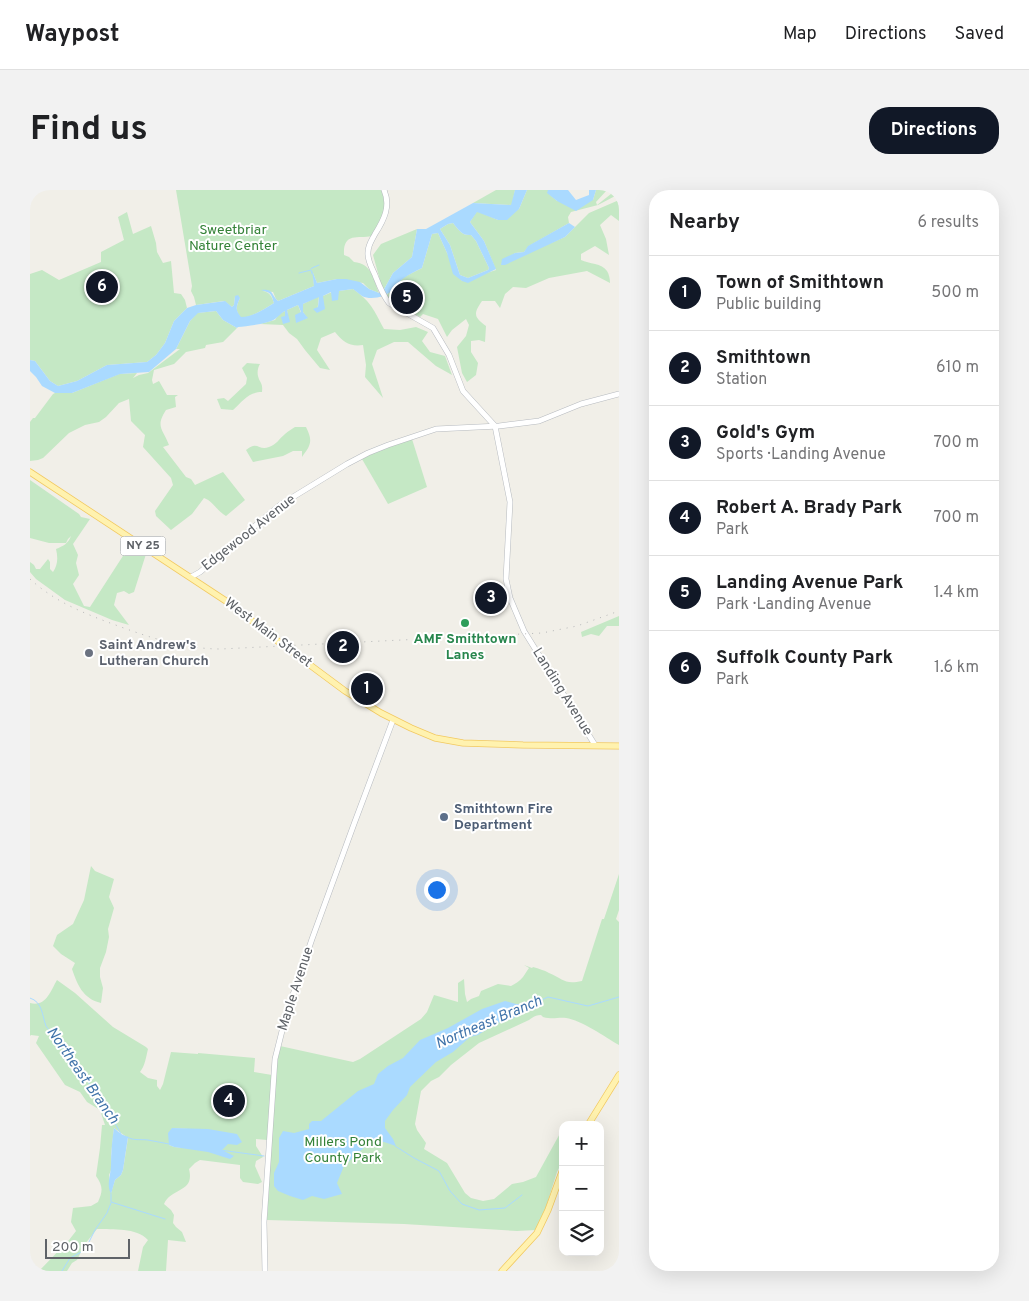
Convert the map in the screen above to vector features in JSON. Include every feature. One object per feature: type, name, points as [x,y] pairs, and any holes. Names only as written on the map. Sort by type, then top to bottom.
[{"type":"main road","points":[[384,190],[388,201],[387,208],[378,230],[369,245],[368,252],[368,260],[380,289],[389,303],[433,328],[449,354],[463,391],[495,426]]},
{"type":"main road","name":"Edgewood Avenue","points":[[191,577],[200,572],[280,506],[368,453],[436,429],[495,426],[539,421],[581,404],[619,394]]},
{"type":"main road","name":"Landing Avenue","points":[[495,426],[510,502],[506,579],[510,598],[524,631],[595,745]]},
{"type":"main road","name":"West Main Street","points":[[30,472],[232,605],[288,650],[341,688],[393,720],[428,736],[463,743],[523,746],[595,745]]},
{"type":"main road","name":"Maple Avenue","points":[[265,1271],[264,1222],[274,1059],[286,1015],[312,939],[393,720]]},
{"type":"main road","name":"NY 25","points":[[595,745],[619,746]]},
{"type":"main road","points":[[590,1121],[619,1075]]},
{"type":"main road","points":[[502,1271],[537,1233],[559,1180]]},
{"type":"green space","name":"Sweetbriar Nature Center","points":[[176,190],[382,190],[385,208],[372,236],[352,238],[348,240],[344,248],[344,255],[368,269],[379,293],[369,289],[363,283],[337,279],[317,283],[313,273],[314,286],[278,301],[273,292],[263,291],[270,295],[274,303],[250,316],[241,318],[237,311],[240,298],[235,296],[232,307],[224,301],[196,305],[191,291],[192,286]]},
{"type":"green space","points":[[496,190],[515,190],[512,205],[473,203]]},
{"type":"green space","points":[[527,190],[548,190],[548,193],[557,201],[593,200],[596,190],[607,190],[596,202],[597,205],[616,190],[619,190],[619,194],[598,205],[571,212],[568,217],[569,223],[529,246],[524,252],[515,253],[501,264],[565,237],[589,213],[619,200],[619,221],[611,215],[600,225],[606,239],[609,255],[595,246],[581,254],[581,260],[605,268],[610,278],[610,283],[587,271],[549,278],[526,288],[513,287],[505,294],[500,308],[495,301],[482,301],[476,315],[486,326],[485,342],[479,340],[471,341],[471,352],[478,363],[476,375],[467,382],[462,373],[457,347],[466,336],[469,325],[466,319],[452,330],[447,337],[438,319],[423,314],[420,317],[390,300],[386,295],[404,277],[422,268],[432,234],[438,233],[462,281],[496,270],[484,241],[470,222],[477,211],[498,220],[519,209]]},
{"type":"green space","points":[[127,212],[133,234],[151,226],[157,252],[163,263],[171,261],[174,293],[181,294],[187,308],[174,321],[165,343],[156,355],[147,362],[107,365],[77,381],[58,386],[50,381],[35,361],[30,360],[30,274],[42,270],[59,280],[101,262],[101,252],[124,240],[118,217]]},
{"type":"green space","points":[[453,223],[461,232],[465,235],[471,235],[476,241],[489,268],[488,270],[468,278],[460,275],[450,245],[440,229]]},
{"type":"green space","points":[[417,229],[412,257],[393,273],[383,291],[373,255],[381,244]]},
{"type":"green space","points":[[353,289],[369,303],[384,329],[400,330],[416,327],[428,332],[422,341],[430,352],[445,356],[452,375],[436,366],[408,342],[394,342],[377,350],[372,364],[383,398],[365,377],[366,365],[363,345],[347,343],[335,332],[321,338],[317,350],[330,370],[320,368],[283,325],[260,324],[275,320],[279,314],[285,311],[289,322],[287,310],[298,305],[301,313],[296,322],[307,318],[303,312],[303,304],[319,296],[317,313],[323,296],[332,292]]},
{"type":"green space","points":[[216,311],[223,320],[237,328],[223,342],[206,345],[205,348],[186,352],[174,364],[154,370],[152,380],[153,384],[159,381],[167,395],[178,395],[175,397],[176,407],[166,410],[161,420],[161,428],[169,445],[163,447],[186,477],[191,479],[195,485],[223,472],[245,500],[226,516],[204,498],[192,514],[171,530],[156,516],[155,511],[173,485],[171,478],[143,447],[145,435],[131,421],[129,399],[119,403],[99,422],[85,425],[69,433],[43,458],[30,461],[30,422],[53,394],[72,393],[119,374],[137,373],[133,378],[148,373],[180,349],[176,349],[190,321],[197,313]]},
{"type":"green space","points":[[247,363],[260,364],[258,374],[262,385],[262,392],[249,395],[233,410],[221,409],[217,399],[224,398],[228,401],[246,384],[247,378],[242,368]]},
{"type":"green space","points":[[295,427],[306,427],[310,436],[309,446],[302,457],[302,451],[293,451],[283,456],[253,462],[246,450],[253,446],[265,448],[271,446]]},
{"type":"green space","points":[[412,439],[427,487],[388,504],[362,459],[379,450]]},
{"type":"green space","points":[[30,480],[81,517],[90,519],[73,544],[78,555],[76,563],[79,575],[73,584],[84,606],[90,607],[130,545],[146,554],[134,592],[129,594],[124,591],[117,593],[114,605],[129,625],[112,620],[65,600],[36,579],[30,572],[30,562],[36,569],[40,569],[48,559],[50,569],[53,572],[57,561],[56,549],[67,543],[71,536],[66,543],[49,543],[30,538]]},
{"type":"green space","points":[[619,616],[619,626],[607,626],[599,636],[591,634],[582,637],[581,632]]},
{"type":"green space","points":[[91,866],[95,871],[114,879],[109,897],[114,908],[108,929],[109,937],[106,952],[100,968],[103,988],[101,1003],[85,994],[72,969],[75,963],[53,946],[57,935],[73,924],[84,900]]},
{"type":"green space","name":"Millers Pond County Park","points":[[619,874],[619,910],[616,919],[619,922],[619,1045],[586,1025],[572,1019],[550,1018],[538,1015],[479,1043],[421,1091],[415,1124],[426,1143],[424,1149],[447,1163],[465,1193],[471,1198],[483,1201],[494,1199],[512,1184],[536,1177],[559,1135],[559,1168],[536,1230],[517,1231],[404,1224],[267,1220],[276,1060],[280,1046],[353,1062],[421,1019],[427,1012],[434,995],[458,1002],[458,983],[464,979],[467,1002],[479,996],[481,991],[498,984],[511,986],[516,983],[529,968],[524,965],[543,970],[564,981],[582,981],[602,919],[604,919]]},
{"type":"green space","points":[[57,980],[75,993],[113,1027],[148,1049],[140,1072],[148,1078],[157,1080],[157,1086],[160,1090],[171,1052],[255,1058],[254,1072],[272,1075],[267,1140],[256,1139],[256,1146],[263,1157],[256,1161],[255,1166],[262,1182],[258,1184],[243,1182],[240,1178],[240,1165],[200,1160],[195,1163],[189,1169],[190,1177],[186,1186],[172,1195],[164,1204],[174,1215],[173,1223],[182,1232],[186,1242],[168,1240],[166,1271],[138,1271],[143,1247],[148,1240],[143,1236],[131,1231],[97,1229],[85,1244],[77,1260],[72,1263],[67,1271],[30,1271],[30,1267],[35,1265],[40,1270],[76,1231],[71,1222],[73,1208],[91,1206],[98,1202],[101,1192],[101,1186],[96,1176],[102,1125],[105,1125],[100,1110],[87,1102],[80,1092],[65,1085],[36,1043],[39,1036],[30,1036],[30,1003],[35,1004],[44,1001]],"holes":[[[114,1128],[128,1138],[123,1170],[121,1175],[115,1180],[111,1193],[109,1175],[112,1168],[111,1155]],[[172,1128],[205,1130],[184,1148],[169,1145]]]},
{"type":"water","points":[[515,190],[527,190],[519,209],[507,220],[498,220],[477,212],[470,222],[484,241],[496,269],[468,283],[453,274],[447,253],[438,233],[432,234],[422,268],[406,277],[393,290],[383,296],[366,297],[353,289],[339,291],[338,300],[332,301],[331,292],[323,296],[325,309],[317,313],[313,309],[318,307],[319,297],[303,304],[303,312],[308,318],[296,323],[295,315],[301,312],[298,305],[287,310],[290,322],[283,324],[281,317],[285,316],[285,311],[272,321],[237,328],[223,320],[216,311],[198,313],[190,321],[176,349],[149,372],[120,374],[72,393],[55,393],[42,386],[30,371],[30,360],[35,361],[50,381],[58,386],[77,381],[107,365],[147,362],[156,355],[165,343],[174,321],[187,308],[225,301],[232,307],[235,296],[238,295],[240,298],[237,306],[238,312],[241,317],[250,316],[274,303],[270,294],[261,290],[270,291],[278,301],[314,286],[312,270],[317,283],[346,279],[360,282],[369,289],[379,293],[383,291],[393,273],[412,257],[417,229],[426,229],[473,203],[511,205]],"holes":[[[453,223],[459,230],[471,235],[476,241],[489,268],[488,270],[468,278],[460,275],[450,245],[440,229]]]},
{"type":"water","points":[[548,190],[568,190],[576,200],[589,195],[589,190],[596,190],[593,200],[576,211],[557,201],[547,193]]},
{"type":"water","points":[[569,223],[575,227],[565,237],[505,265],[501,265],[502,259],[515,253],[524,252],[528,246]]},
{"type":"water","points":[[505,1001],[516,1004],[532,1004],[535,1008],[525,1011],[512,1019],[497,1023],[478,1035],[470,1037],[453,1052],[436,1062],[410,1087],[407,1095],[385,1121],[385,1128],[396,1146],[384,1142],[370,1142],[344,1166],[337,1183],[342,1194],[324,1199],[312,1196],[303,1200],[278,1191],[274,1186],[274,1173],[279,1162],[279,1138],[283,1131],[294,1133],[309,1129],[309,1124],[312,1121],[321,1121],[358,1091],[374,1084],[378,1074],[403,1058],[420,1040],[448,1028],[482,1009]]},
{"type":"water","points":[[114,1128],[128,1137],[123,1170],[121,1175],[115,1180],[111,1194],[109,1183]]},
{"type":"water","points":[[172,1128],[208,1129],[237,1134],[242,1142],[237,1145],[228,1144],[222,1150],[234,1156],[230,1159],[208,1152],[169,1145],[168,1133]]},
{"type":"waterway","points":[[311,269],[319,265]]},
{"type":"waterway","points":[[299,273],[311,270],[312,274]]},
{"type":"waterway","name":"Northeast Branch","points":[[531,1005],[548,997],[588,1006],[619,997]]},
{"type":"waterway","name":"Northeast Branch","points":[[30,998],[40,1006],[46,1026],[104,1103],[121,1134]]},
{"type":"waterway","name":"Northeast Branch","points":[[127,1137],[169,1144]]},
{"type":"waterway","points":[[395,1146],[439,1171],[450,1191],[462,1204],[479,1210],[505,1208],[522,1195]]},
{"type":"waterway","name":"Northeast Branch","points":[[220,1150],[264,1156]]},
{"type":"waterway","points":[[111,1194],[111,1202],[165,1219]]},
{"type":"waterway","points":[[62,1271],[70,1258],[85,1250],[111,1203]]},
{"type":"railway","points":[[30,579],[62,602],[97,618],[158,639],[208,649],[542,633],[577,626],[619,611]]},
{"type":"place","name":"Suffolk County Park","points":[[102,287]]},
{"type":"place","name":"Landing Avenue Park","points":[[407,298]]},
{"type":"place","name":"Gold's Gym","points":[[491,598]]},
{"type":"place","name":"AMF Smithtown Lanes","points":[[465,623]]},
{"type":"place","name":"Smithtown","points":[[343,647]]},
{"type":"place","name":"Saint Andrew's Lutheran Church","points":[[89,653]]},
{"type":"place","name":"Town of Smithtown","points":[[367,689]]},
{"type":"place","name":"Smithtown Fire Department","points":[[444,817]]},
{"type":"place","name":"Robert A. Brady Park","points":[[229,1101]]}]
